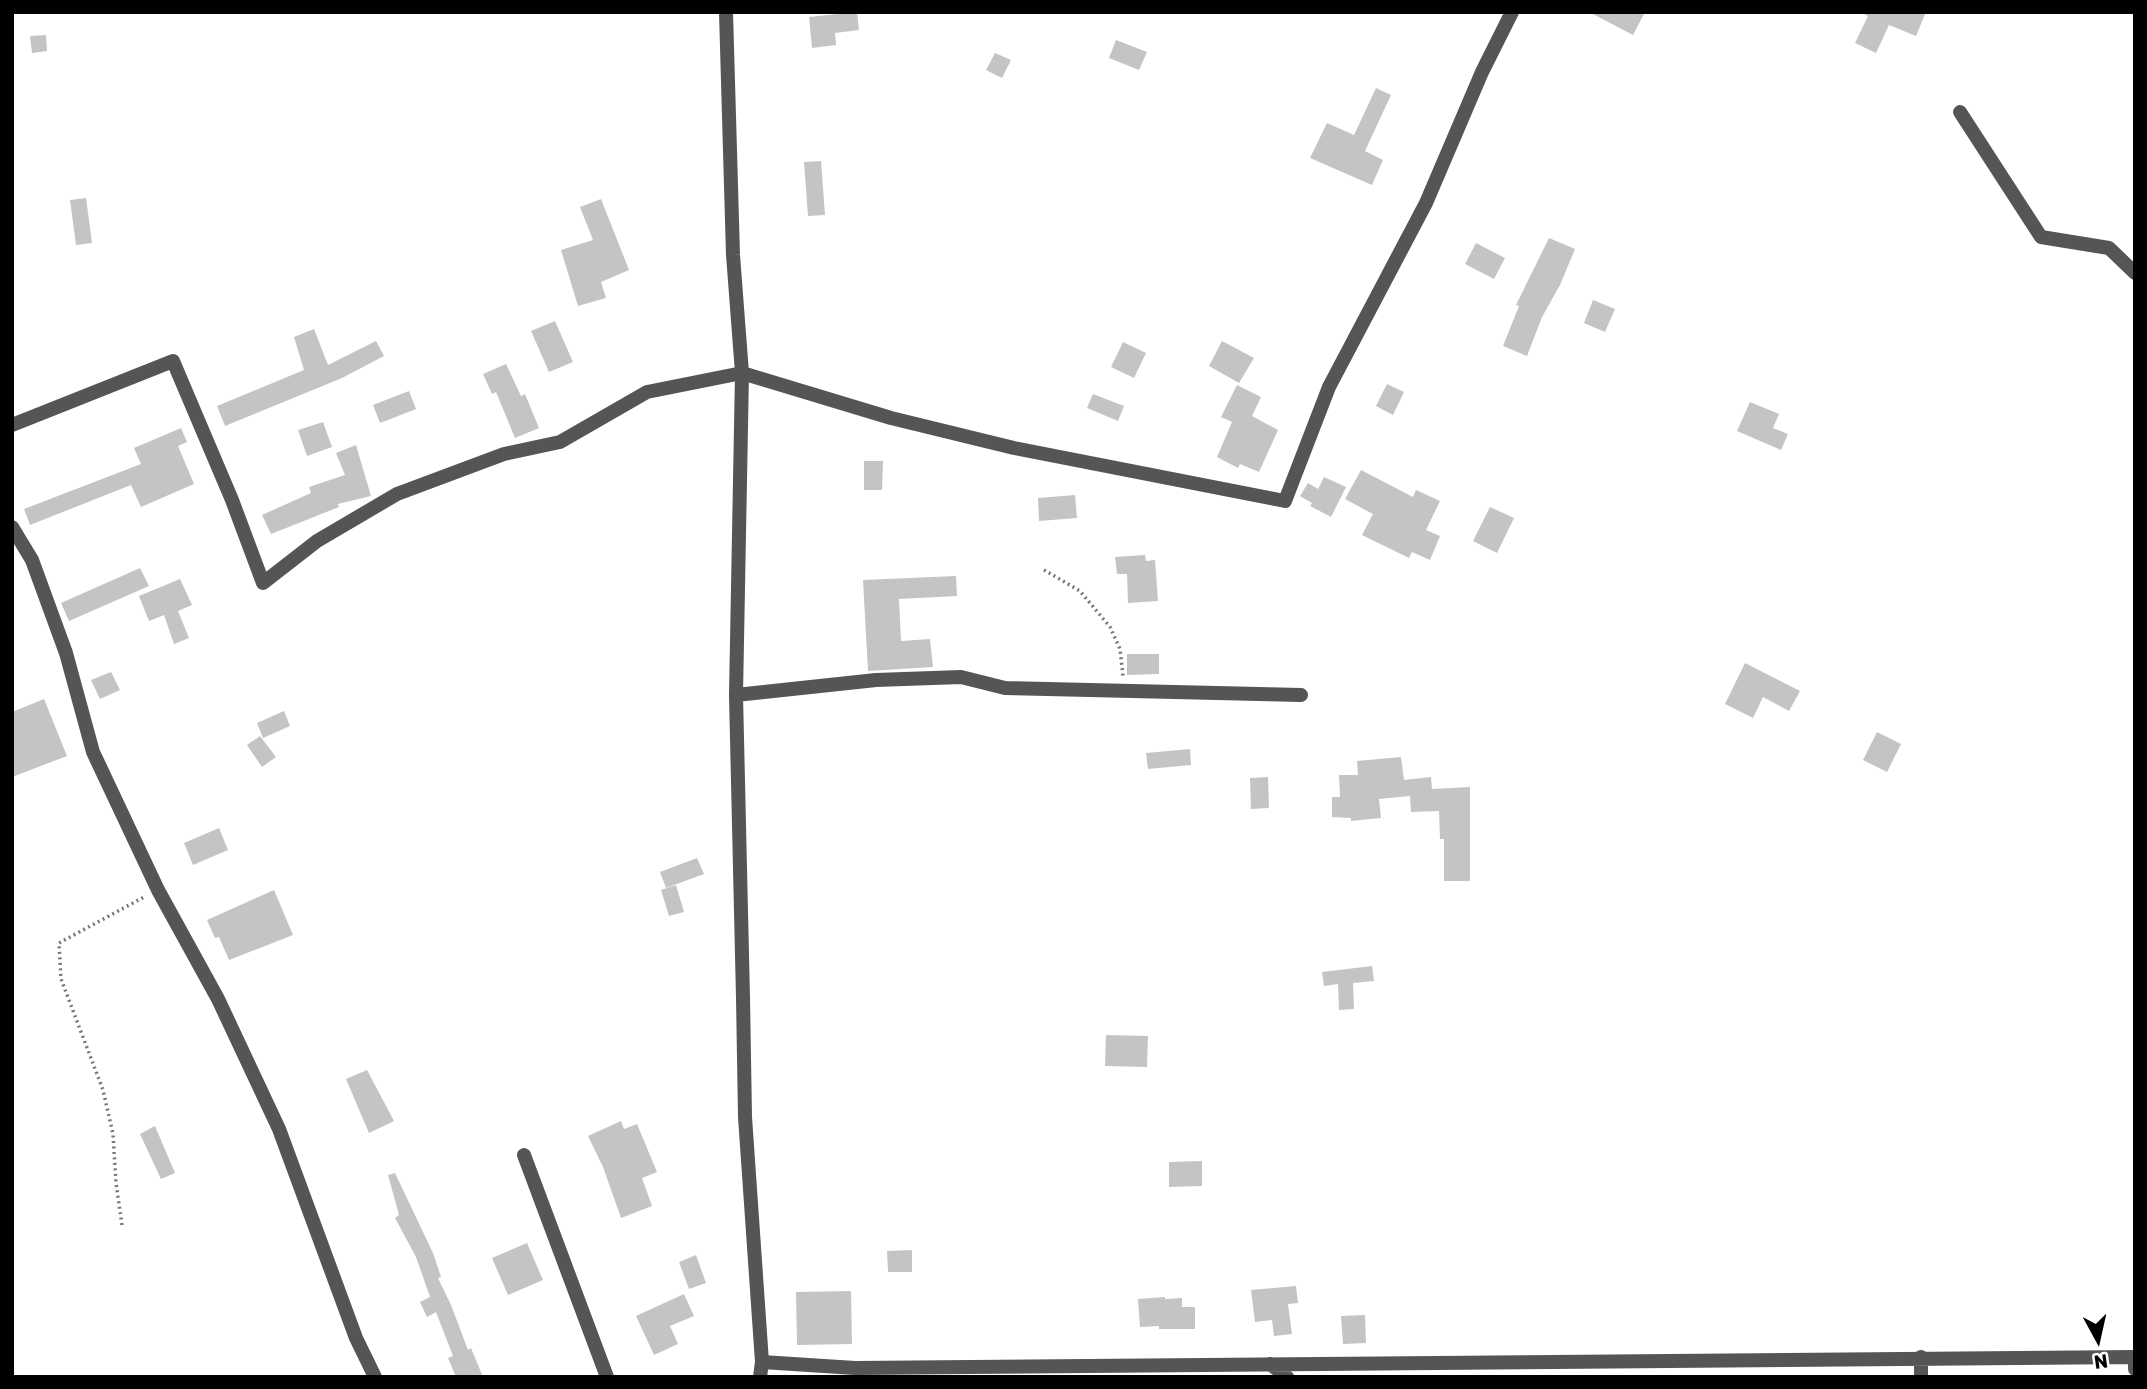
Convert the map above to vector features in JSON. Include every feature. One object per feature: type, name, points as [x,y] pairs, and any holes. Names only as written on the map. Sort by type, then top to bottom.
[{"type":"street","points":[[726,12],[733,255],[742,373],[736,695],[746,1117],[761,1370],[1921,1357],[2135,1357],[2135,1369]]},
{"type":"street","points":[[12,425],[173,361],[232,500],[262,583],[317,541],[397,494],[504,454],[561,442],[647,392],[742,373],[891,418],[1014,448],[1285,501],[1329,387],[1426,203],[1482,72],[1512,12]]},
{"type":"street","points":[[1960,112],[2041,237],[2109,248],[2135,273]]},
{"type":"street","points":[[12,527],[32,560],[49,607],[93,752],[158,890],[218,999],[279,1129],[356,1338],[375,1377]]},
{"type":"street","points":[[736,695],[876,680],[961,677],[1006,688],[1301,695]]},
{"type":"street","points":[[524,1155],[607,1377]]},
{"type":"street","points":[[1921,1357],[1921,1377]]},
{"type":"street","points":[[1422,1363],[1430,1377]]},
{"type":"street","points":[[1270,1364],[1287,1377]]},
{"type":"path","points":[[1044,570],[1080,591],[1110,627],[1120,649],[1124,680],[1148,691]]},
{"type":"path","points":[[122,1225],[113,1134],[103,1090],[61,979],[59,943],[158,890]]},
{"type":"building","points":[[857,12],[859,30],[835,33],[836,45],[812,48],[809,17]]},
{"type":"building","points":[[1589,12],[1645,12],[1633,35]]},
{"type":"building","points":[[1860,12],[1926,12],[1916,36],[1889,25],[1876,53],[1855,43],[1868,16]]},
{"type":"building","points":[[46,35],[47,51],[32,53],[30,36]]},
{"type":"building","points":[[1116,40],[1147,52],[1139,70],[1109,58]]},
{"type":"building","points":[[995,53],[1011,60],[1002,78],[986,70]]},
{"type":"building","points":[[1376,88],[1391,95],[1365,151],[1383,160],[1372,185],[1310,158],[1327,123],[1354,135]]},
{"type":"building","points":[[821,161],[825,215],[808,216],[804,162]]},
{"type":"building","points":[[86,198],[92,243],[76,245],[70,200]]},
{"type":"building","points":[[601,199],[629,270],[601,282],[606,298],[578,306],[561,250],[593,240],[580,207]]},
{"type":"building","points":[[1549,238],[1575,249],[1560,285],[1542,317],[1527,356],[1503,346],[1519,306],[1516,305]]},
{"type":"building","points":[[1476,243],[1505,258],[1494,279],[1465,264]]},
{"type":"building","points":[[1593,300],[1615,309],[1605,332],[1584,323]]},
{"type":"building","points":[[555,321],[573,362],[549,372],[531,331]]},
{"type":"building","points":[[314,329],[328,365],[376,341],[384,356],[342,378],[225,426],[217,406],[304,370],[294,337]]},
{"type":"building","points":[[1222,341],[1254,358],[1239,383],[1209,366]]},
{"type":"building","points":[[1123,342],[1146,353],[1134,378],[1111,367]]},
{"type":"building","points":[[506,364],[521,396],[525,394],[539,428],[515,438],[496,392],[492,394],[483,374]]},
{"type":"building","points":[[1387,384],[1404,392],[1393,415],[1376,406]]},
{"type":"building","points":[[1237,385],[1261,397],[1252,416],[1278,430],[1259,472],[1240,464],[1238,468],[1217,457],[1232,422],[1221,417]]},
{"type":"building","points":[[409,391],[416,409],[380,423],[373,405]]},
{"type":"building","points":[[1093,394],[1124,406],[1118,421],[1087,408]]},
{"type":"building","points":[[1750,402],[1779,414],[1773,428],[1788,434],[1781,450],[1737,431]]},
{"type":"building","points":[[323,422],[332,447],[307,456],[298,430]]},
{"type":"building","points":[[181,428],[187,442],[178,446],[194,484],[141,507],[131,485],[30,525],[24,509],[141,464],[134,448]]},
{"type":"building","points":[[356,445],[371,496],[338,504],[339,507],[271,534],[262,515],[311,493],[309,487],[345,475],[336,453]]},
{"type":"building","points":[[864,461],[883,461],[882,490],[864,490]]},
{"type":"building","points":[[1361,470],[1413,497],[1416,490],[1440,501],[1426,530],[1440,536],[1430,560],[1412,552],[1409,558],[1362,535],[1373,514],[1345,499]]},
{"type":"building","points":[[1324,477],[1346,487],[1331,517],[1310,506],[1312,503],[1300,496],[1308,483],[1318,489]]},
{"type":"building","points":[[1075,495],[1077,518],[1039,521],[1038,498]]},
{"type":"building","points":[[1490,507],[1514,518],[1497,553],[1473,541]]},
{"type":"building","points":[[1145,555],[1146,561],[1155,560],[1158,601],[1128,603],[1127,574],[1117,574],[1115,557]]},
{"type":"building","points":[[140,568],[149,586],[69,621],[61,603]]},
{"type":"building","points":[[956,576],[957,596],[899,599],[901,641],[930,639],[933,667],[868,671],[863,580]]},
{"type":"building","points":[[180,579],[192,605],[178,611],[189,638],[174,644],[164,615],[149,621],[139,596]]},
{"type":"building","points":[[1127,654],[1159,654],[1159,674],[1127,675]]},
{"type":"building","points":[[1745,663],[1800,691],[1789,711],[1763,697],[1753,718],[1725,704]]},
{"type":"building","points":[[111,672],[120,690],[100,699],[91,680]]},
{"type":"building","points":[[44,699],[67,756],[12,777],[12,712]]},
{"type":"building","points":[[284,711],[290,726],[263,738],[257,723]]},
{"type":"building","points":[[1877,732],[1901,744],[1887,772],[1863,760]]},
{"type":"building","points":[[260,736],[276,757],[262,767],[247,745]]},
{"type":"building","points":[[1190,749],[1191,765],[1148,769],[1146,753]]},
{"type":"building","points":[[1401,757],[1404,780],[1431,777],[1432,789],[1470,787],[1470,881],[1444,881],[1444,839],[1440,839],[1439,811],[1411,812],[1410,796],[1379,799],[1381,818],[1351,821],[1351,818],[1332,817],[1332,797],[1340,797],[1339,775],[1358,775],[1357,761]]},
{"type":"building","points":[[1268,777],[1269,808],[1251,809],[1250,778]]},
{"type":"building","points":[[219,828],[228,850],[193,865],[184,843]]},
{"type":"building","points":[[697,858],[704,874],[666,888],[660,872]]},
{"type":"building","points":[[676,885],[684,912],[669,916],[661,890]]},
{"type":"building","points":[[274,890],[293,935],[229,960],[219,937],[215,938],[207,920]]},
{"type":"building","points":[[1372,966],[1374,981],[1353,983],[1354,1009],[1339,1010],[1338,984],[1324,986],[1322,972]]},
{"type":"building","points":[[1106,1035],[1148,1036],[1147,1067],[1105,1066]]},
{"type":"building","points":[[367,1070],[394,1121],[369,1133],[346,1079]]},
{"type":"building","points":[[621,1121],[624,1129],[637,1124],[657,1172],[642,1178],[652,1206],[621,1218],[603,1167],[588,1136]]},
{"type":"building","points":[[155,1126],[175,1173],[161,1179],[140,1134]]},
{"type":"building","points":[[1202,1161],[1202,1186],[1169,1187],[1169,1162]]},
{"type":"building","points":[[395,1173],[433,1253],[441,1277],[438,1278],[468,1350],[471,1348],[483,1377],[456,1377],[448,1358],[453,1356],[436,1312],[427,1317],[420,1302],[430,1297],[416,1257],[395,1218],[399,1215],[388,1175]]},
{"type":"building","points":[[527,1243],[543,1280],[508,1295],[492,1258]]},
{"type":"building","points":[[912,1250],[912,1272],[888,1272],[887,1251]]},
{"type":"building","points":[[696,1255],[706,1283],[689,1289],[679,1262]]},
{"type":"building","points":[[1296,1286],[1298,1303],[1288,1304],[1292,1334],[1274,1336],[1272,1320],[1255,1322],[1251,1290]]},
{"type":"building","points":[[851,1291],[852,1344],[797,1345],[796,1292]]},
{"type":"building","points":[[684,1294],[694,1316],[670,1326],[678,1344],[654,1355],[636,1316]]},
{"type":"building","points":[[1182,1298],[1182,1307],[1195,1307],[1195,1329],[1140,1327],[1138,1299]]},
{"type":"building","points":[[1365,1315],[1366,1343],[1343,1344],[1341,1316]]}]
